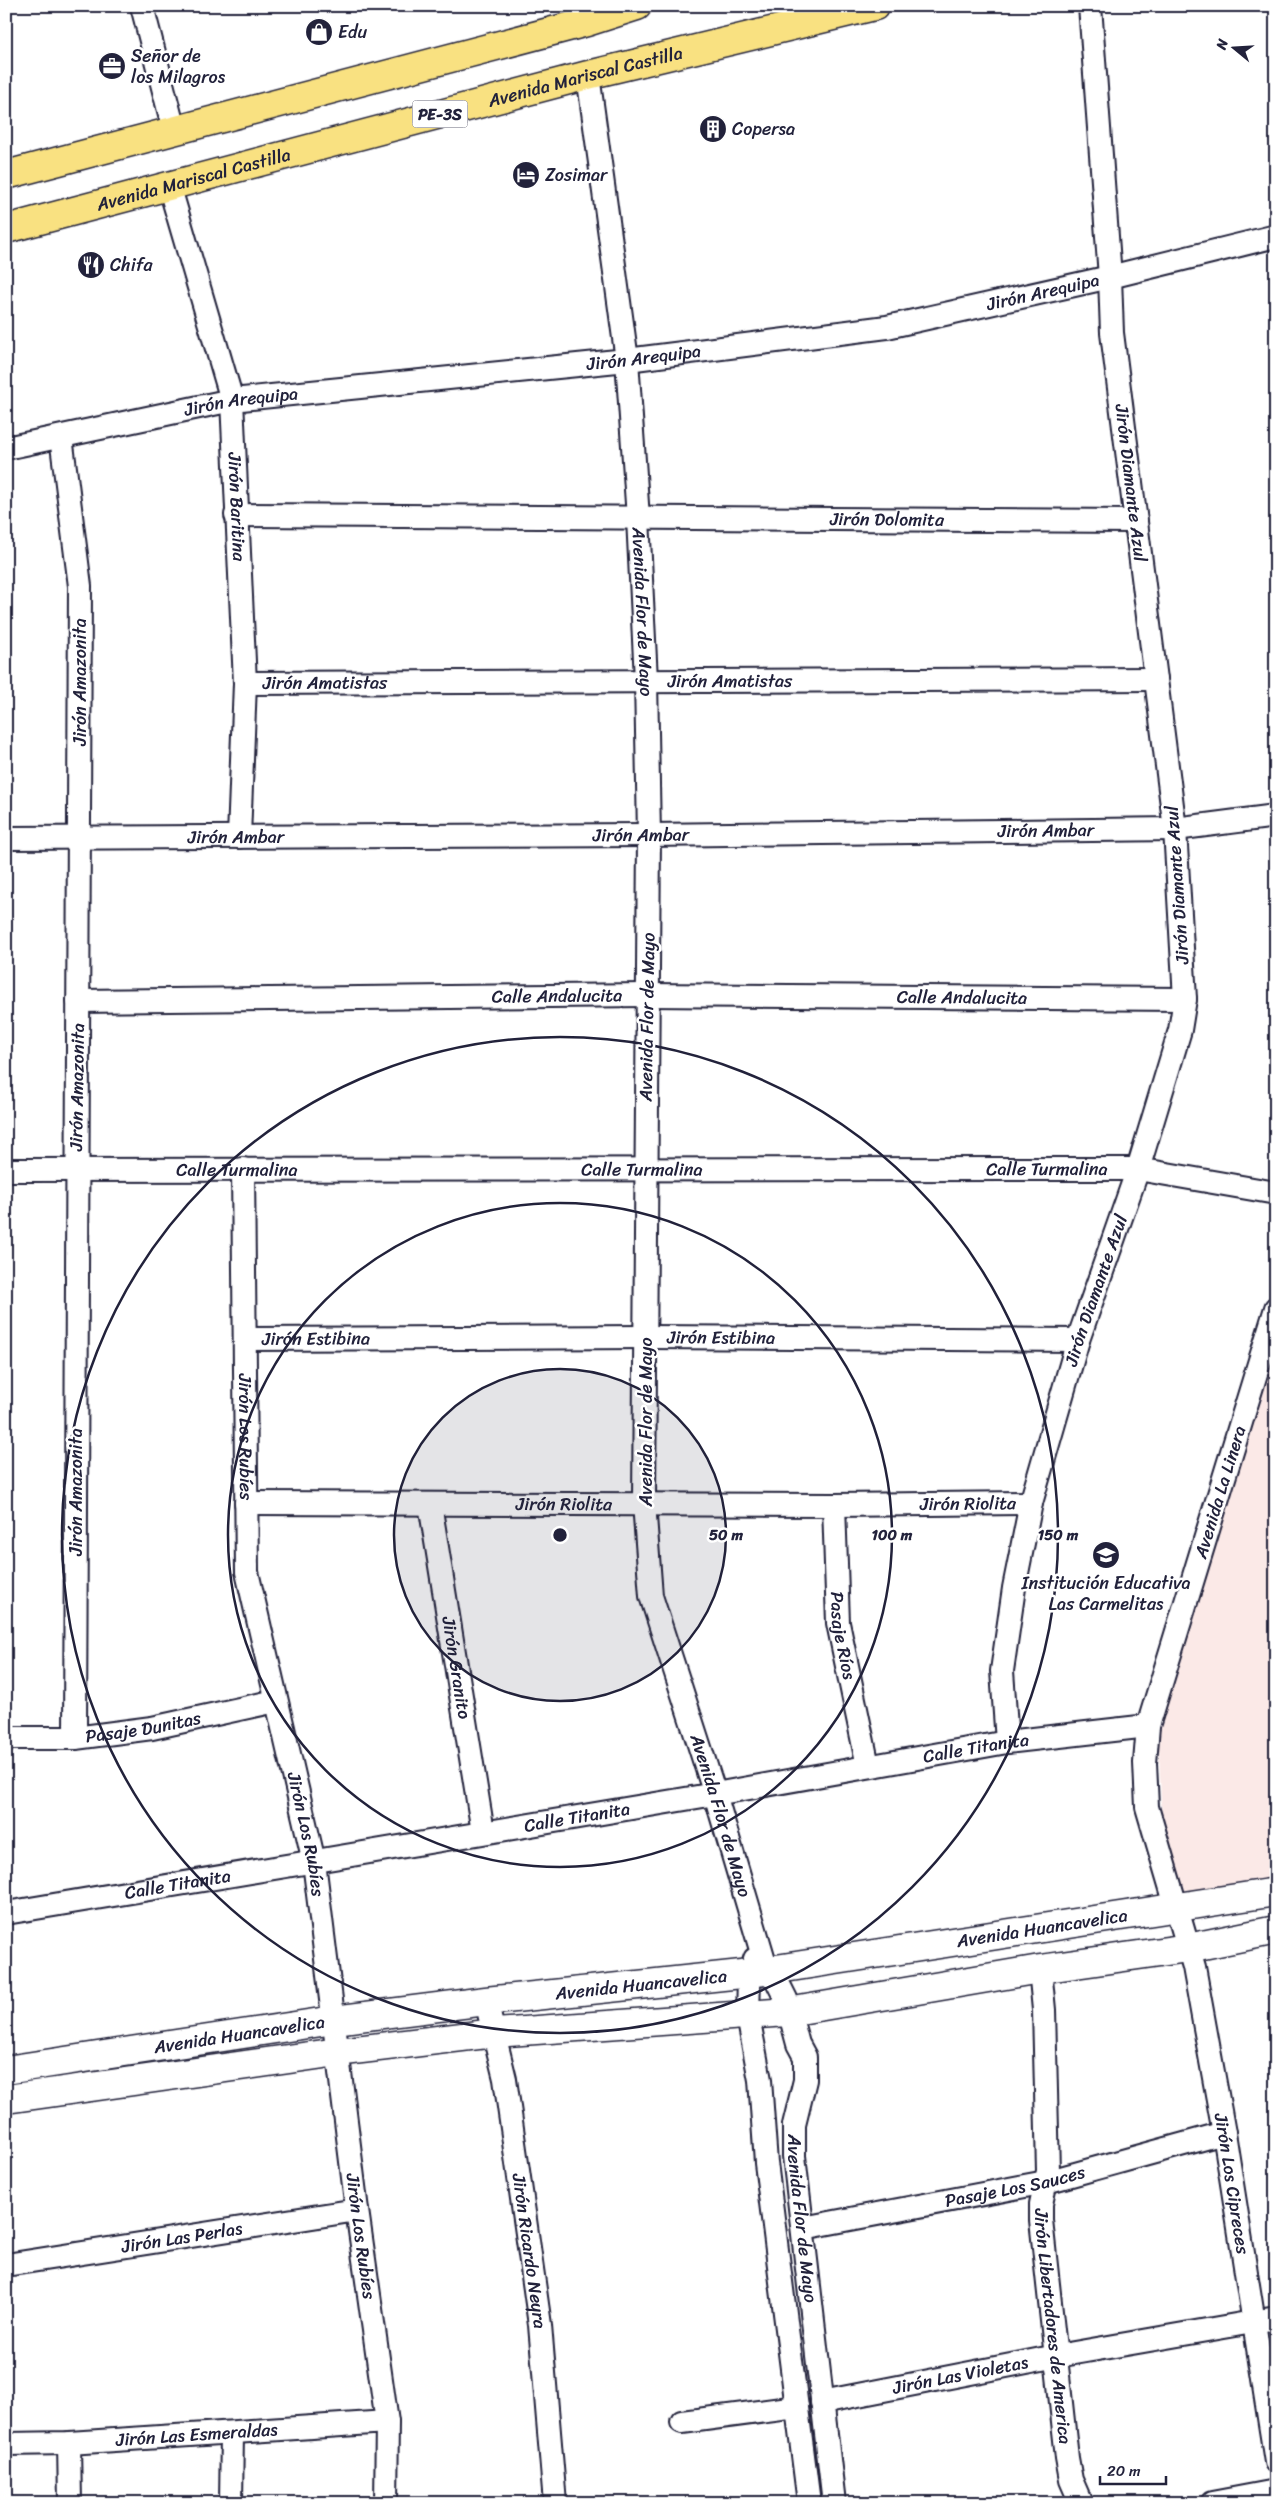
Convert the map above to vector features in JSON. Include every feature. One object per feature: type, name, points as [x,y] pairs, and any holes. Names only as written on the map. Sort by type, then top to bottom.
[{"type":"highway","points":[[6,175],[587,22],[637,6]]},
{"type":"highway","name":"Avenida Mariscal Castilla","points":[[6,229],[588,75],[875,6]]},
{"type":"main road","name":"Avenida Huancavelica","points":[[6,2070],[334,2020],[1175,1909],[1276,1892]]},
{"type":"main road","name":"Avenida Huancavelica","points":[[6,2099],[338,2052],[495,2033],[788,2012],[1040,1968],[1188,1948],[1276,1930]]},
{"type":"street","points":[[142,6],[174,130]]},
{"type":"street","name":"Jirón Diamante Azul","points":[[1006,1742],[1002,1672],[1014,1588],[1031,1503],[1078,1340],[1138,1168],[1180,1030],[1185,999],[1174,829],[1112,333],[1110,277],[1090,6]]},
{"type":"street","name":"Avenida Flor de Mayo","points":[[588,75],[627,360],[638,518],[646,680],[649,835],[646,995],[645,1170],[647,1337],[644,1503],[651,1596],[715,1794],[759,1963],[748,2016],[760,2080],[766,2163],[809,2503]]},
{"type":"street","name":"Jirón Baritina","points":[[169,185],[232,400],[245,683],[239,837]]},
{"type":"street","name":"Jirón Arequipa","points":[[6,448],[232,400],[627,360],[887,327],[1110,277],[1276,236]]},
{"type":"street","name":"Jirón Amazonita","points":[[61,437],[80,586],[75,1738]]},
{"type":"street","name":"Jirón Dolomita","points":[[236,515],[1136,521]]},
{"type":"street","name":"Jirón Amatistas","points":[[245,683],[1156,679]]},
{"type":"street","name":"Jirón Ambar","points":[[6,838],[80,836],[649,835],[1174,829],[1276,816]]},
{"type":"street","name":"Calle Andalucita","points":[[78,1001],[646,995],[1185,999]]},
{"type":"street","name":"Calle Turmalina","points":[[6,1170],[1138,1168],[1276,1193]]},
{"type":"street","name":"Jirón Los Rubíes","points":[[243,1169],[248,1572],[314,1862],[357,2210],[387,2422],[386,2503]]},
{"type":"street","name":"Avenida La Linera","points":[[1175,1909],[1147,1807],[1145,1762],[1148,1726],[1276,1308]]},
{"type":"street","name":"Jirón Estibina","points":[[245,1340],[647,1337],[1078,1340]]},
{"type":"street","name":"Jirón Riolita","points":[[246,1503],[834,1505],[1031,1503]]},
{"type":"street","name":"Jirón Granito","points":[[430,1504],[483,1832]]},
{"type":"street","name":"Pasaje Ríos","points":[[834,1505],[838,1623],[868,1766]]},
{"type":"street","name":"Pasaje Dunitas","points":[[6,1738],[75,1738],[152,1728],[276,1701]]},
{"type":"street","name":"Calle Titanita","points":[[6,1913],[715,1794],[1006,1742],[1148,1726]]},
{"type":"street","name":"Jirón Los Cipreces","points":[[1175,1909],[1188,1948],[1224,2133],[1276,2462]]},
{"type":"street","name":"Avenida Flor de Mayo","points":[[759,1963],[774,1977],[786,1999],[798,2044],[805,2057],[805,2080],[794,2125],[794,2156],[834,2503]]},
{"type":"street","name":"Jirón Libertadores de America","points":[[1040,1968],[1044,2010],[1046,2182],[1041,2204],[1041,2220],[1070,2473],[1081,2503]]},
{"type":"street","name":"Jirón Ricardo Neyra","points":[[486,2001],[505,2079],[540,2325],[555,2503]]},
{"type":"street","name":"Pasaje Los Sauces","points":[[803,2228],[1046,2182],[1224,2133]]},
{"type":"street","name":"Jirón Las Perlas","points":[[6,2265],[357,2210]]},
{"type":"street","name":"Jirón Las Violetas","points":[[822,2402],[1057,2356],[1276,2318]]},
{"type":"street","points":[[682,2422],[797,2407]]},
{"type":"street","name":"Jirón Las Esmeraldas","points":[[6,2444],[69,2444],[387,2422]]},
{"type":"street","points":[[231,2503],[232,2433]]},
{"type":"street","points":[[69,2444],[70,2503]]},
{"type":"street","points":[[1212,2503],[1276,2491]]},
{"type":"shaded area","points":[[1276,1338],[1276,1884],[1177,1900],[1162,1825],[1158,1722]]},
{"type":"place","name":"Edu","points":[[319,32]]},
{"type":"place","name":"Señor de los Milagros","points":[[112,66]]},
{"type":"place","name":"Copersa","points":[[713,129]]},
{"type":"place","name":"Zosimar","points":[[526,175]]},
{"type":"place","name":"Chifa","points":[[91,265]]},
{"type":"place","name":"Institución Educativa Las Carmelitas","points":[[1106,1555]]}]
